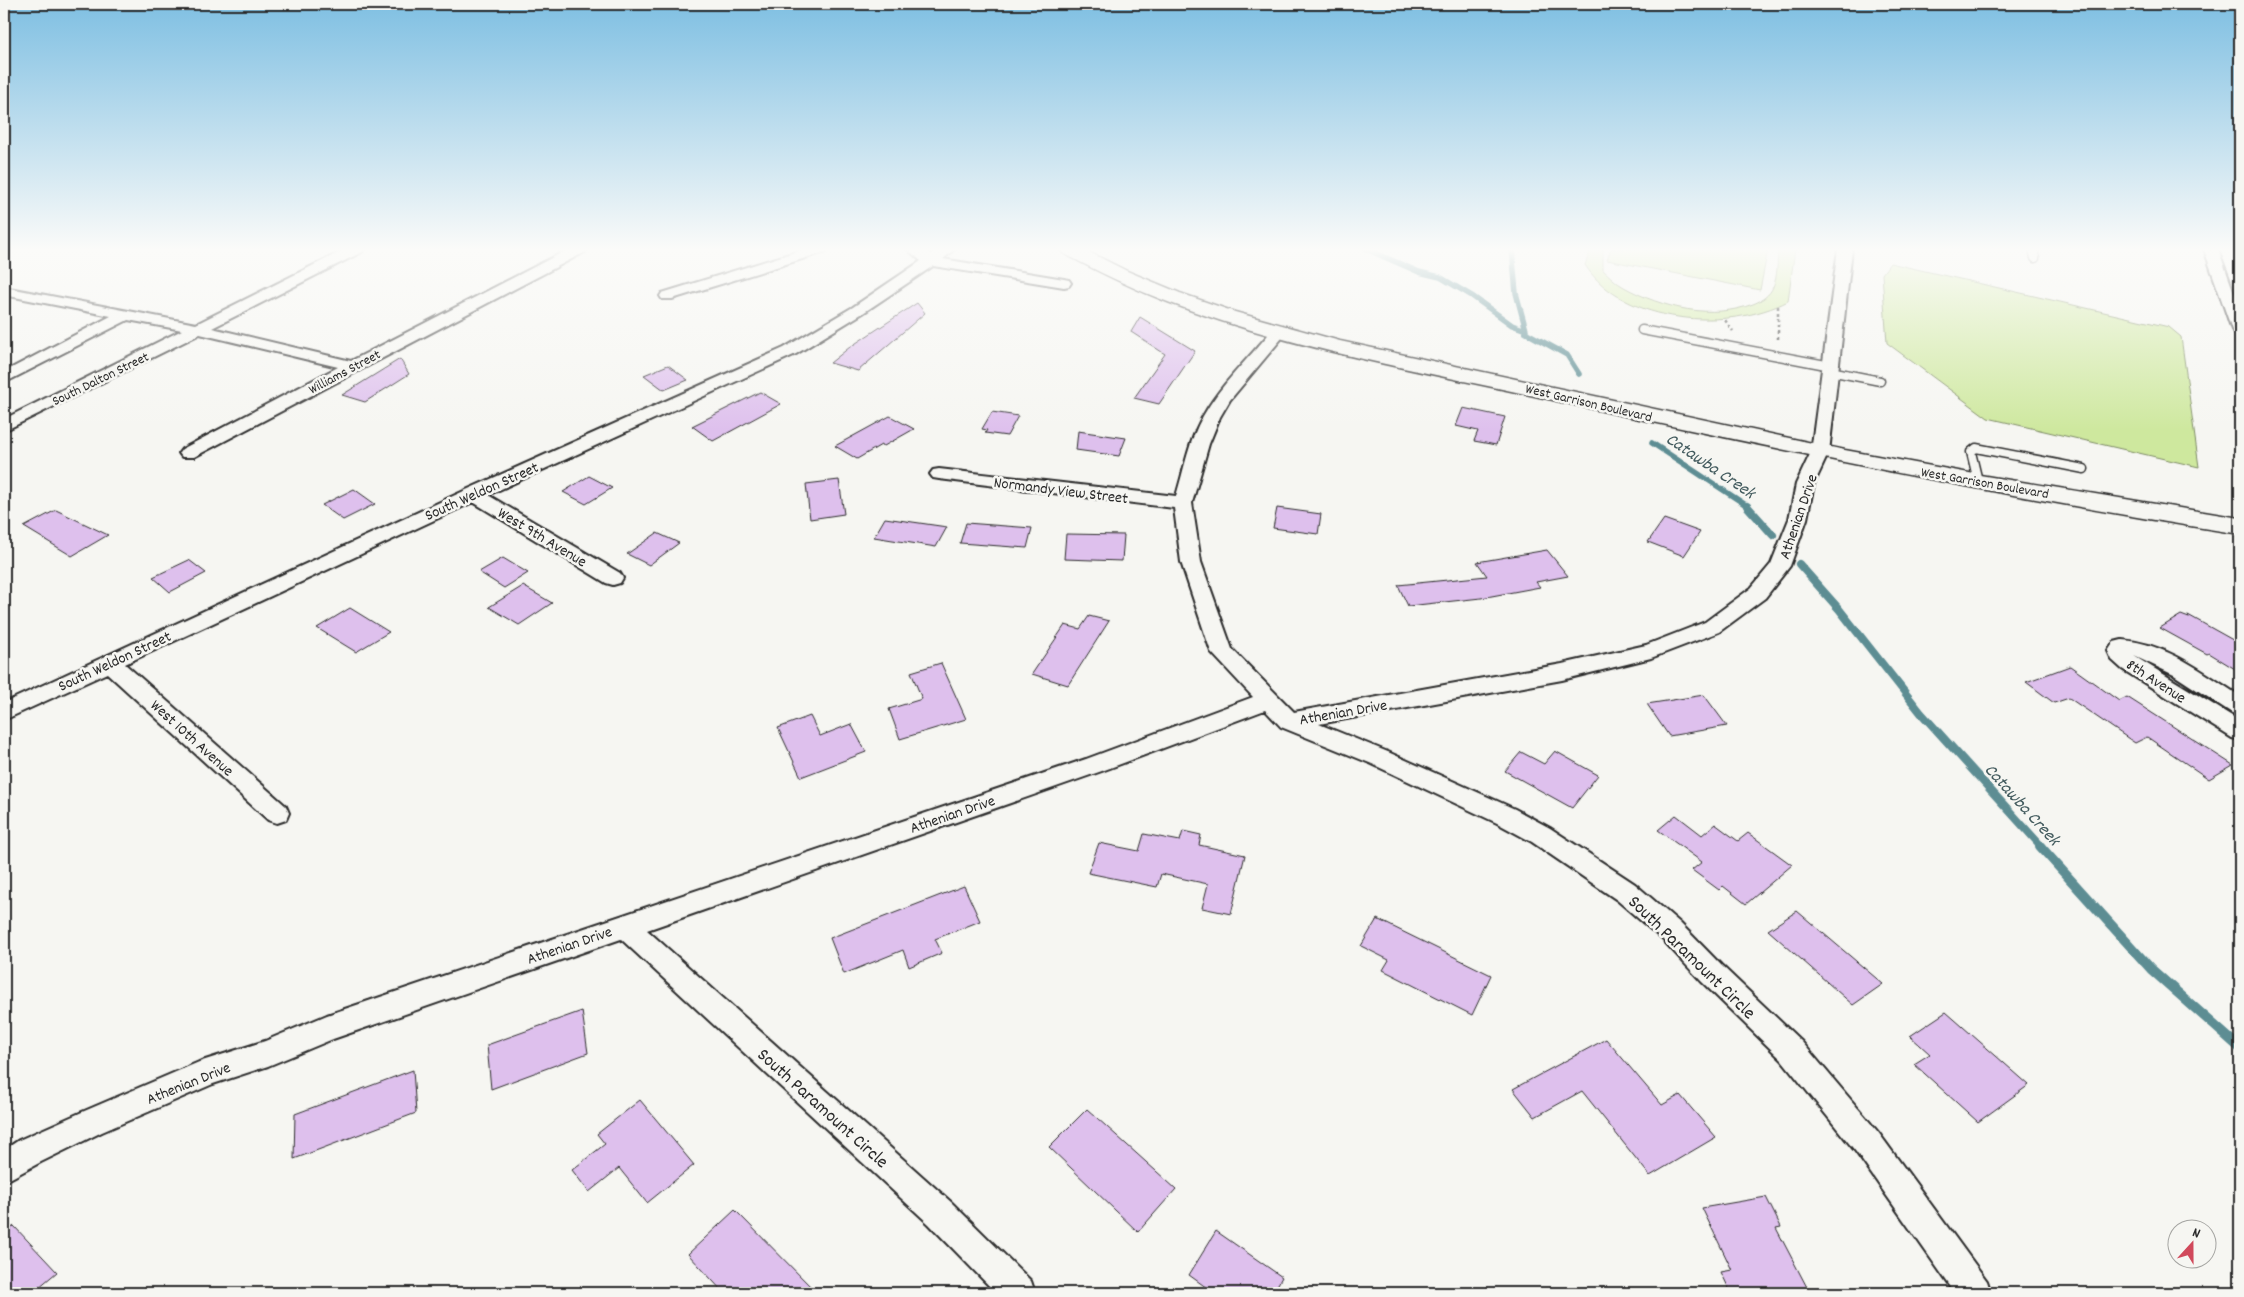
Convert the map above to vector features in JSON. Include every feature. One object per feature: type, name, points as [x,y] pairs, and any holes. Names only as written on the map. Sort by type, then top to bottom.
[{"type":"main road","name":"West Garrison Boulevard","points":[[1206,310],[1279,332],[1820,452],[2240,526]]},
{"type":"street","points":[[94,310],[199,329],[353,366]]},
{"type":"street","name":"South Dalton Street","points":[[4,426],[237,310]]},
{"type":"street","name":"Williams Street","points":[[188,453],[463,310]]},
{"type":"street","name":"South Weldon Street","points":[[4,712],[473,494],[790,351],[859,310]]},
{"type":"street","name":"Athenian Drive","points":[[4,1167],[30,1151],[92,1122],[209,1072],[268,1053],[327,1028],[1094,765],[1269,700],[1289,721],[1562,672],[1651,651],[1712,627],[1758,593],[1780,566],[1798,519],[1805,484],[1820,452],[1838,310]]},
{"type":"street","points":[[2233,310],[2240,330]]},
{"type":"street","points":[[4,378],[126,315]]},
{"type":"street","points":[[1269,700],[1222,652],[1191,562],[1183,503],[1200,444],[1211,417],[1223,398],[1279,332]]},
{"type":"street","name":"Normandy View Street","points":[[939,474],[1183,503]]},
{"type":"street","name":"West 9th Avenue","points":[[473,494],[613,578]]},
{"type":"street","name":"8th Avenue","points":[[2240,707],[2147,651],[2128,646],[2122,647],[2119,651],[2120,655],[2130,664],[2240,732]]},
{"type":"street","name":"West 10th Avenue","points":[[109,662],[277,812]]},
{"type":"street","name":"South Paramount Circle","points":[[1289,721],[1380,758],[1506,816],[1541,835],[1626,892],[1671,931],[1711,973],[1792,1051],[1867,1142],[1975,1293]]},
{"type":"street","name":"South Paramount Circle","points":[[624,925],[940,1213],[1020,1293]]},
{"type":"lane","points":[[1642,330],[1778,356],[1880,382]]},
{"type":"lane","points":[[1978,481],[1971,452],[1976,448],[2084,469]]},
{"type":"path","points":[[1778,310],[1778,356]]},
{"type":"green space","points":[[1648,310],[1768,310],[1737,317],[1708,319],[1679,317]]},
{"type":"green space","points":[[1885,310],[2093,310],[2169,327],[2181,337],[2199,467],[1988,418],[1887,343]]},
{"type":"building","points":[[907,310],[922,310],[925,313],[858,371],[830,363],[850,347]]},
{"type":"building","points":[[1140,317],[1195,351],[1159,404],[1134,398],[1165,354],[1131,332]]},
{"type":"building","points":[[400,359],[409,374],[365,402],[342,395]]},
{"type":"building","points":[[668,365],[688,380],[664,390],[644,375]]},
{"type":"building","points":[[760,392],[781,404],[713,441],[692,426]]},
{"type":"building","points":[[1463,408],[1505,417],[1496,445],[1474,441],[1478,431],[1456,426]]},
{"type":"building","points":[[992,412],[1018,416],[1007,436],[985,433],[987,430],[982,429]]},
{"type":"building","points":[[890,416],[914,429],[857,459],[835,446]]},
{"type":"building","points":[[1078,431],[1126,438],[1119,456],[1076,450]]},
{"type":"building","points":[[589,476],[612,488],[586,504],[563,492]]},
{"type":"building","points":[[839,480],[844,514],[810,519],[806,484]]},
{"type":"building","points":[[354,489],[375,504],[343,520],[322,505]]},
{"type":"building","points":[[1277,508],[1321,514],[1318,534],[1273,528]]},
{"type":"building","points":[[56,510],[108,535],[72,556],[24,527]]},
{"type":"building","points":[[885,518],[947,527],[936,547],[874,537]]},
{"type":"building","points":[[1664,519],[1700,532],[1684,556],[1648,542]]},
{"type":"building","points":[[966,523],[1032,528],[1027,548],[960,543]]},
{"type":"building","points":[[657,533],[679,543],[649,565],[627,554]]},
{"type":"building","points":[[1066,534],[1124,535],[1122,561],[1064,559]]},
{"type":"building","points":[[1547,550],[1568,576],[1536,582],[1540,587],[1481,598],[1408,606],[1398,585],[1487,576],[1477,562]]},
{"type":"building","points":[[503,558],[528,573],[504,588],[479,572]]},
{"type":"building","points":[[189,560],[206,573],[170,592],[153,577]]},
{"type":"building","points":[[523,586],[552,603],[519,625],[489,607]]},
{"type":"building","points":[[350,608],[389,632],[356,652],[317,628]]},
{"type":"building","points":[[2181,615],[2189,618],[2188,615],[2240,644],[2240,672],[2209,653],[2207,654],[2160,628]]},
{"type":"building","points":[[1089,616],[1109,621],[1068,685],[1032,674],[1065,625],[1080,629]]},
{"type":"building","points":[[941,663],[966,719],[900,739],[889,709],[922,699],[911,672]]},
{"type":"building","points":[[2070,666],[2119,701],[2127,697],[2233,765],[2209,779],[2147,737],[2135,743],[2069,698],[2054,703],[2026,682]]},
{"type":"building","points":[[1704,695],[1727,726],[1669,736],[1647,704]]},
{"type":"building","points":[[810,716],[820,736],[851,724],[866,752],[801,777],[778,728]]},
{"type":"building","points":[[1555,751],[1598,775],[1572,808],[1505,771],[1521,752],[1544,764]]},
{"type":"building","points":[[1676,815],[1702,835],[1715,824],[1738,841],[1748,833],[1792,865],[1746,904],[1723,886],[1719,890],[1692,870],[1702,862],[1658,830]]},
{"type":"building","points":[[1183,831],[1201,835],[1199,845],[1245,855],[1231,914],[1202,908],[1208,884],[1161,874],[1157,887],[1088,873],[1099,843],[1139,851],[1144,834],[1180,841]]},
{"type":"building","points":[[964,886],[980,921],[935,939],[942,953],[909,967],[903,950],[844,974],[830,938]]},
{"type":"building","points":[[1797,911],[1883,984],[1853,1005],[1768,930]]},
{"type":"building","points":[[1377,919],[1491,975],[1472,1015],[1383,970],[1389,960],[1361,946]]},
{"type":"building","points":[[582,1011],[588,1053],[491,1089],[487,1045]]},
{"type":"building","points":[[1946,1012],[2029,1085],[1978,1122],[1914,1064],[1930,1054],[1910,1036]]},
{"type":"building","points":[[1606,1039],[1662,1105],[1680,1095],[1716,1137],[1650,1176],[1582,1091],[1535,1117],[1513,1089]]},
{"type":"building","points":[[413,1070],[416,1113],[294,1159],[295,1114]]},
{"type":"building","points":[[640,1100],[694,1165],[647,1203],[619,1168],[589,1192],[572,1170],[605,1144],[597,1134]]},
{"type":"building","points":[[1087,1109],[1176,1189],[1138,1232],[1049,1147]]},
{"type":"building","points":[[1766,1197],[1781,1227],[1776,1228],[1810,1293],[1731,1293],[1721,1272],[1732,1270],[1702,1208]]},
{"type":"building","points":[[735,1210],[817,1293],[724,1293],[688,1254]]},
{"type":"building","points":[[14,1226],[57,1272],[32,1293],[4,1293],[4,1234]]},
{"type":"building","points":[[1216,1231],[1282,1277],[1273,1293],[1214,1293],[1189,1275]]},
{"type":"waterway","name":"Catawba Creek","points":[[1491,310],[1512,325],[1526,330]]},
{"type":"waterway","points":[[1520,310],[1526,330]]},
{"type":"waterway","name":"Catawba Creek","points":[[1526,330],[1525,332],[1567,355],[1579,374]]},
{"type":"waterway","name":"Catawba Creek","points":[[1652,443],[1749,507]]},
{"type":"waterway","name":"Catawba Creek","points":[[1747,506],[1773,535]]},
{"type":"waterway","name":"Catawba Creek","points":[[1799,564],[1839,609],[1921,713],[2042,847]]},
{"type":"waterway","name":"Catawba Creek","points":[[2040,846],[2151,969],[2240,1048]]}]
